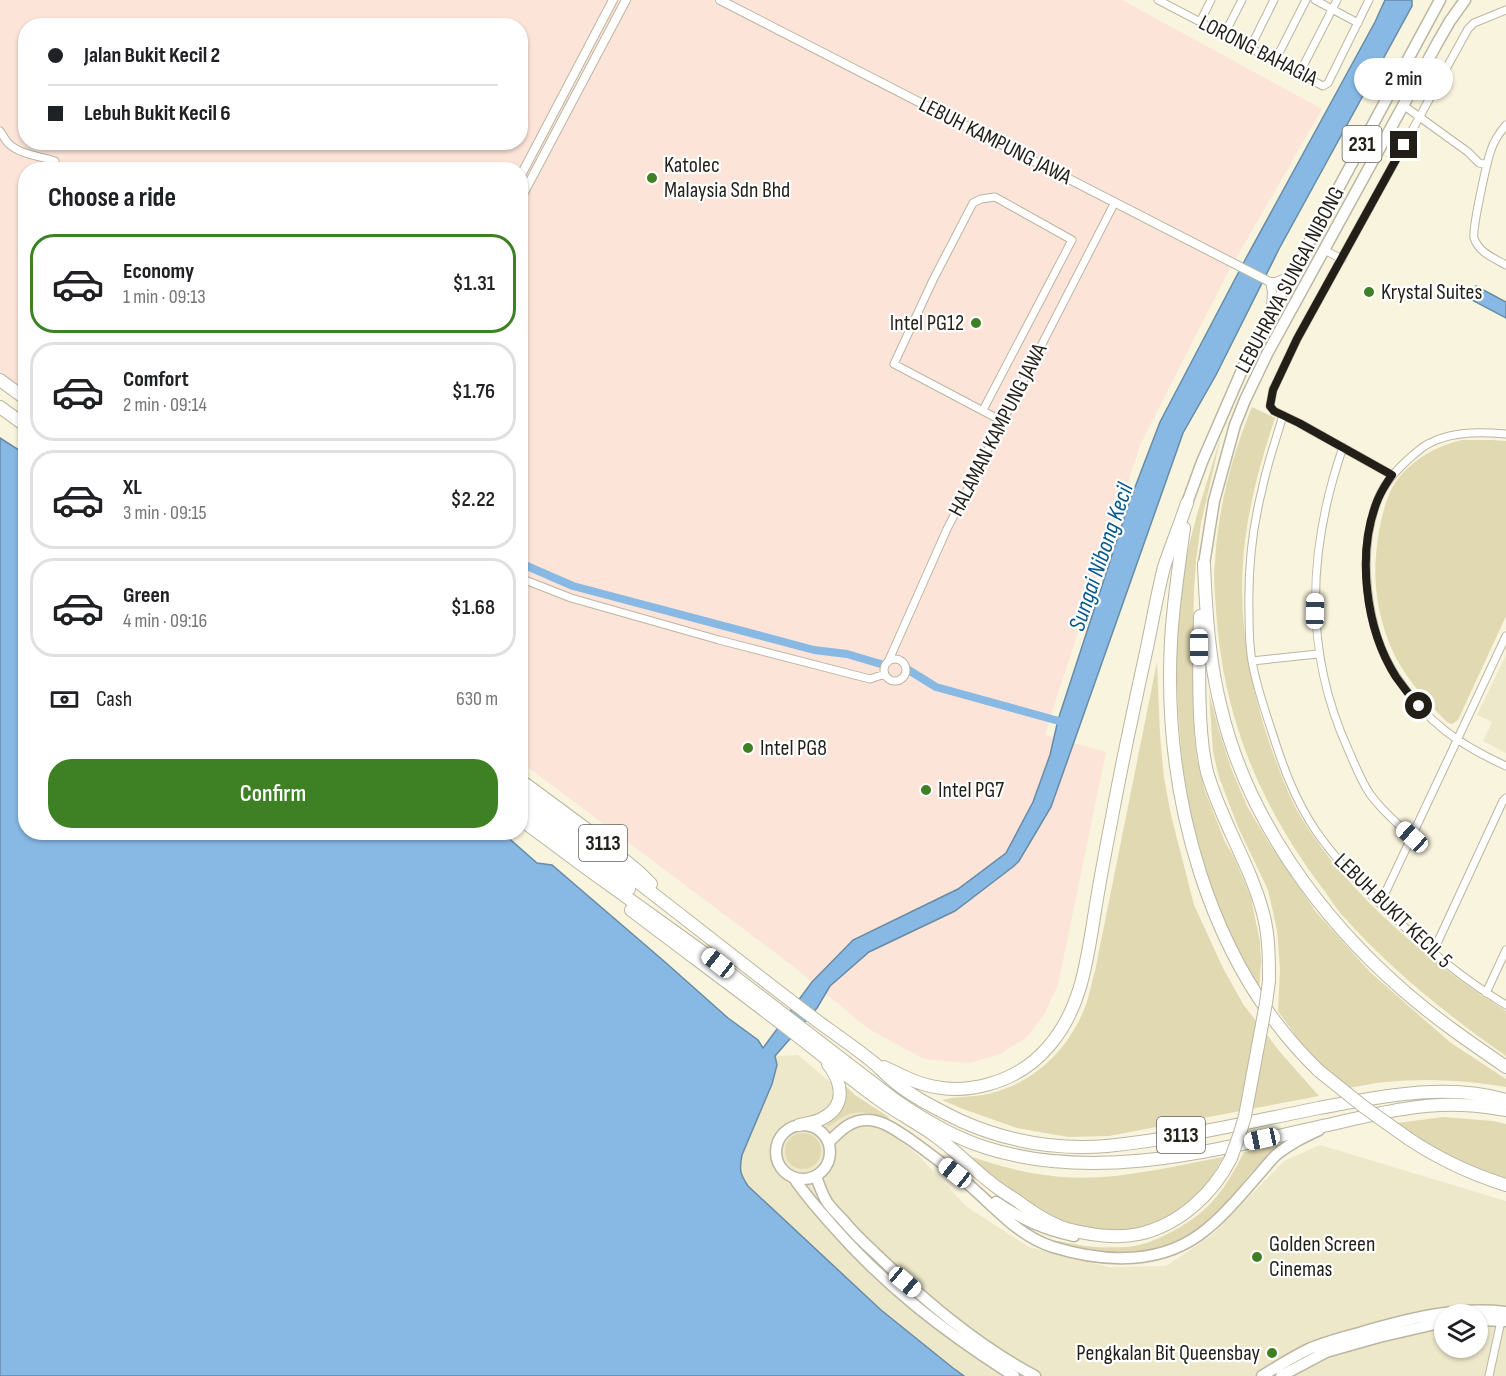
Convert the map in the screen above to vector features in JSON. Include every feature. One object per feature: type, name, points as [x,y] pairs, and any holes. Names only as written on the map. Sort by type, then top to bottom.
[{"type":"highway","points":[[0,380],[18,393]]},
{"type":"highway","points":[[0,386],[18,399]]},
{"type":"highway","points":[[0,398],[18,410]]},
{"type":"highway","points":[[0,407],[18,420]]},
{"type":"highway","points":[[874,1063],[918,1083],[931,1086],[953,1089],[984,1086],[1004,1080],[1029,1065],[1049,1047],[1067,1020],[1082,984],[1112,818],[1164,568],[1187,503]]},
{"type":"highway","points":[[1187,503],[1171,642],[1170,681],[1173,735],[1178,776],[1191,840],[1219,925],[1258,997],[1319,1071],[1364,1107],[1447,1162],[1479,1177],[1506,1185]]},
{"type":"highway","points":[[820,1053],[880,1101],[933,1134],[991,1183],[1051,1223],[1083,1232],[1112,1236],[1146,1232],[1179,1217],[1196,1204],[1217,1181],[1231,1158],[1245,1116],[1265,1013],[1269,981],[1269,949],[1265,922],[1253,884],[1217,803],[1207,770],[1202,740],[1199,647],[1204,564]]},
{"type":"highway","points":[[1204,564],[1209,639],[1221,710],[1242,771],[1256,803],[1286,856],[1318,901],[1368,957],[1419,1003],[1506,1067]]},
{"type":"highway","name":"3113","points":[[528,786],[589,831],[640,873],[678,913]]},
{"type":"highway","name":"3113","points":[[528,801],[768,1008],[807,1038],[921,1118],[967,1141],[987,1148],[1023,1157],[1068,1164],[1117,1163],[1219,1148],[1392,1111],[1462,1105],[1506,1110]]},
{"type":"highway","name":"3113","points":[[528,810],[567,834],[678,913],[778,992],[874,1063],[889,1078],[960,1120],[994,1134],[1036,1144],[1066,1147],[1102,1146],[1147,1141],[1365,1099],[1445,1092],[1506,1100]]},
{"type":"highway","name":"3113","points":[[528,825],[700,950]]},
{"type":"highway","points":[[586,868],[598,885],[733,988],[768,1008]]},
{"type":"highway","points":[[799,1125],[822,1119],[835,1108],[840,1084],[836,1074],[807,1038]]},
{"type":"main road","name":"LEBUHRAYA SUNGAI NIBONG","points":[[1187,503],[1236,382],[1290,276],[1438,0]]},
{"type":"main road","name":"LEBUHRAYA SUNGAI NIBONG","points":[[1204,564],[1214,501],[1235,425],[1245,400],[1267,354],[1403,105],[1450,21],[1465,0]]},
{"type":"main road","points":[[1450,21],[1471,0]]},
{"type":"main road","points":[[829,1142],[845,1126],[864,1120],[875,1120],[892,1128],[923,1149],[1029,1236],[1064,1250],[1101,1257],[1127,1258],[1149,1257],[1165,1253],[1195,1239],[1223,1214],[1276,1155],[1298,1140],[1334,1124]]},
{"type":"main road","points":[[799,1125],[817,1128],[824,1134],[831,1150],[823,1172],[801,1180],[782,1170],[778,1164],[776,1150],[781,1136],[792,1127],[799,1125]]},
{"type":"main road","points":[[816,1176],[828,1204],[859,1238],[905,1282],[969,1334],[1035,1376]]},
{"type":"main road","points":[[794,1178],[838,1232],[877,1274],[939,1326],[1014,1376]]},
{"type":"main road","points":[[970,1186],[1018,1217],[1051,1231],[1100,1239],[1134,1235]]},
{"type":"main road","points":[[1262,1376],[1310,1349],[1378,1327],[1449,1312],[1485,1310],[1504,1318]]},
{"type":"main road","points":[[1488,1319],[1504,1318]]},
{"type":"main road","points":[[1281,1376],[1326,1352],[1434,1325]]},
{"type":"street","points":[[528,162],[614,0]]},
{"type":"street","points":[[528,185],[626,0]]},
{"type":"street","name":"LEBUH KAMPUNG JAWA","points":[[720,0],[1268,281]]},
{"type":"street","name":"LORONG BAHAGIA","points":[[1158,0],[1323,86],[1326,85],[1358,23]]},
{"type":"street","points":[[1174,8],[1178,0]]},
{"type":"street","points":[[1200,22],[1211,0]]},
{"type":"street","points":[[1224,35],[1242,0]]},
{"type":"street","points":[[1250,48],[1274,0]]},
{"type":"street","points":[[1275,61],[1306,0]]},
{"type":"street","points":[[1315,0],[1358,23],[1369,0]]},
{"type":"street","points":[[1299,74],[1337,0]]},
{"type":"street","points":[[1392,475],[1274,411],[1270,406],[1273,390],[1468,29],[1474,23],[1506,10]]},
{"type":"street","points":[[1403,105],[1421,116],[1479,163],[1487,165]]},
{"type":"street","points":[[1506,125],[1491,148],[1474,234],[1480,249],[1506,265]]},
{"type":"street","points":[[0,131],[9,144],[18,149]]},
{"type":"street","points":[[20,150],[55,161]]},
{"type":"street","points":[[983,410],[1072,240],[995,197],[973,203],[937,271],[894,363],[1002,421]]},
{"type":"street","name":"HALAMAN KAMPUNG JAWA","points":[[888,662],[947,529],[1115,202]]},
{"type":"street","points":[[1324,249],[1342,259]]},
{"type":"street","points":[[1270,314],[1272,299],[1268,281],[1283,280],[1290,276]]},
{"type":"street","name":"LEBUH BUKIT KECIL 5","points":[[1283,415],[1261,491],[1254,532],[1249,588],[1249,634],[1252,661],[1281,760],[1302,809],[1343,865],[1380,904],[1433,952],[1486,993],[1506,1005]]},
{"type":"street","points":[[1506,434],[1468,433],[1428,443],[1392,475],[1379,497],[1371,520],[1367,544],[1369,600],[1373,621],[1380,643],[1396,677],[1428,716],[1457,740],[1506,766]]},
{"type":"street","points":[[1343,447],[1327,500],[1318,549],[1315,611],[1318,654],[1336,720],[1360,776],[1380,807],[1412,837]]},
{"type":"street","points":[[528,581],[571,598],[719,640],[870,679],[885,674]]},
{"type":"street","points":[[1380,904],[1506,636]]},
{"type":"street","points":[[1252,661],[1318,654]]},
{"type":"street","points":[[892,660],[900,660],[905,667],[902,678],[896,681],[889,679],[885,674],[884,670],[888,662],[892,660]]},
{"type":"street","points":[[1433,952],[1504,800]]},
{"type":"street","points":[[1486,993],[1506,950]]},
{"type":"street","points":[[1489,1376],[1496,1339],[1504,1318]]},
{"type":"street","points":[[1496,1339],[1506,1339]]},
{"type":"shaded area","points":[[0,0],[1122,0],[1322,109],[1226,276],[1141,443],[1045,735],[1106,752],[1058,985],[1045,1013],[1027,1037],[1000,1054],[970,1063],[924,1059],[867,1028],[798,970],[528,767],[528,162],[18,162],[18,385],[0,371]]},
{"type":"shaded area","points":[[1252,407],[1275,418],[1257,479],[1247,526],[1242,596],[1244,623],[1251,677],[1265,730],[1280,772],[1302,819],[1342,874],[1393,926],[1421,950],[1506,1011],[1506,1056],[1420,990],[1379,954],[1342,915],[1280,825],[1248,758],[1236,723],[1220,649],[1214,573],[1219,521],[1227,482]]},
{"type":"shaded area","points":[[1221,436],[1201,523],[1196,561],[1193,648],[1194,734],[1197,760],[1205,791],[1251,898],[1260,942],[1259,993],[1229,937],[1209,882],[1191,817],[1182,761],[1178,710],[1176,654],[1182,583],[1198,511]]},
{"type":"shaded area","points":[[1462,440],[1506,441],[1506,616],[1458,720],[1452,724],[1432,707],[1396,658],[1380,614],[1375,575],[1382,517],[1386,502],[1397,480],[1403,472],[1426,454]]},
{"type":"shaded area","points":[[1506,655],[1506,753],[1483,741],[1492,722],[1477,715]]},
{"type":"shaded area","points":[[1157,662],[1164,778],[1194,905],[1223,968],[1243,1004],[1280,1052],[1319,1096],[1109,1136],[1068,1137],[1017,1128],[942,1100],[988,1094],[1019,1083],[1046,1064],[1076,1027],[1087,1002],[1095,971]]},
{"type":"shaded area","points":[[1209,693],[1231,768],[1247,806],[1270,845],[1316,912],[1370,972],[1451,1043],[1506,1079],[1506,1087],[1461,1081],[1430,1080],[1385,1082],[1349,1088],[1310,1056],[1278,1011],[1280,969],[1273,912],[1268,890],[1238,827],[1219,777],[1213,752]]},
{"type":"shaded area","points":[[798,1055],[920,1157],[967,1207],[1029,1247],[1109,1267],[1166,1266],[1211,1236],[1284,1161],[1320,1145],[1506,1201],[1506,1376],[964,1376],[881,1310],[748,1186],[741,1175],[742,1155],[772,1084],[777,1065],[774,1056]]},
{"type":"shaded area","points":[[842,1082],[855,1095],[890,1118],[864,1112],[853,1113],[825,1128],[841,1107]]},
{"type":"shaded area","points":[[1443,1117],[1506,1124],[1506,1178],[1446,1154],[1390,1124]]},
{"type":"shaded area","points":[[803,1133],[816,1138],[821,1151],[816,1164],[803,1169],[790,1164],[785,1151],[790,1138]]},
{"type":"shaded area","points":[[1280,1144],[1210,1218],[1184,1238],[1164,1248],[1143,1253],[1121,1254],[1082,1249],[1048,1240],[1090,1247],[1126,1247],[1160,1238],[1194,1218],[1211,1203],[1229,1179],[1244,1152]]},
{"type":"shaded area","points":[[967,1155],[1020,1171],[1073,1178],[1117,1176],[1223,1157],[1207,1183],[1185,1205],[1151,1224],[1114,1231],[1075,1227],[1053,1219],[1007,1189]]},
{"type":"water","points":[[1385,0],[1412,0],[1412,6],[1279,249],[1216,375],[1183,433],[1051,807],[1014,866],[955,911],[869,952],[830,986],[817,1008],[775,1056],[777,1065],[772,1084],[742,1155],[741,1172],[748,1186],[881,1310],[964,1376],[0,1376],[0,438],[18,450],[18,840],[511,840],[537,863],[552,865],[728,1018],[758,1040],[763,1048],[812,982],[853,940],[958,889],[1006,853],[1033,802],[1050,755],[1058,720],[1129,503],[1160,422],[1245,260]]},
{"type":"water","points":[[1476,286],[1506,302],[1506,318],[1470,299]]},
{"type":"waterway","points":[[528,566],[573,586],[814,650],[847,654],[884,665]]},
{"type":"waterway","points":[[907,669],[936,687],[1066,723]]},
{"type":"place","name":"Katolec Malaysia Sdn Bhd","points":[[652,178]]},
{"type":"place","name":"Krystal Suites","points":[[1369,292]]},
{"type":"place","name":"Intel PG12","points":[[976,323]]},
{"type":"place","name":"Intel PG8","points":[[748,748]]},
{"type":"place","name":"Intel PG7","points":[[926,790]]},
{"type":"place","name":"Golden Screen Cinemas","points":[[1257,1257]]},
{"type":"place","name":"Pengkalan Bit Queensbay","points":[[1272,1353]]},
{"type":"route","points":[[1404,145],[1297,339],[1273,390],[1270,408],[1392,475],[1379,497],[1371,520],[1367,544],[1369,600],[1373,621],[1388,662],[1396,677],[1419,706]]},
{"type":"water label","name":"Sungai Nibong Kecil","points":[[1101,557]]}]
